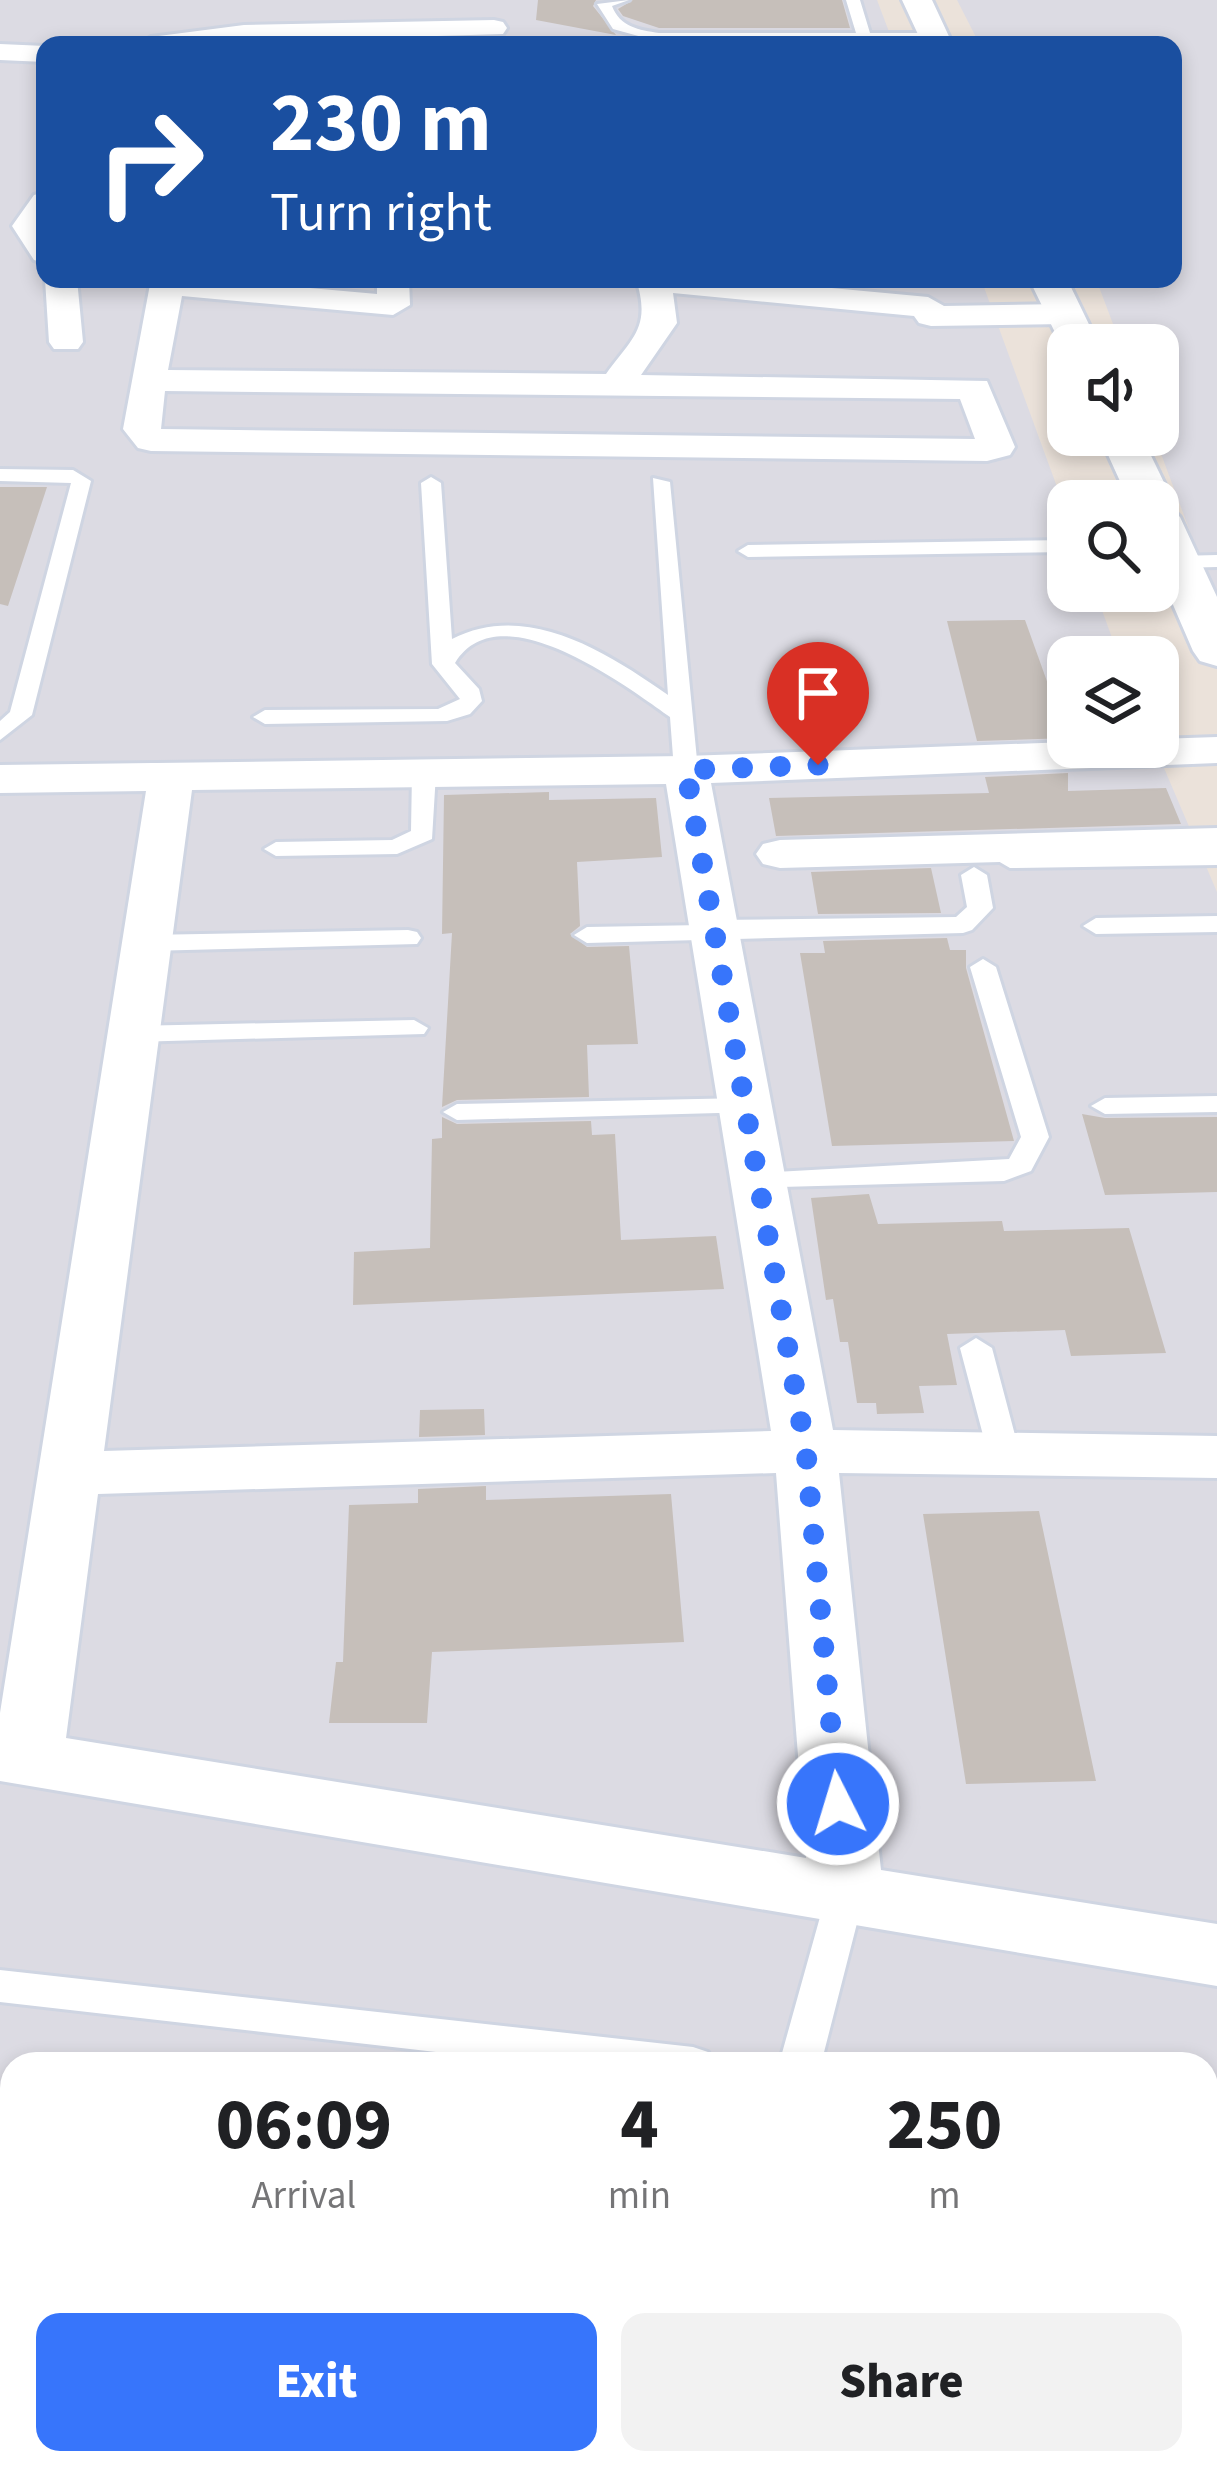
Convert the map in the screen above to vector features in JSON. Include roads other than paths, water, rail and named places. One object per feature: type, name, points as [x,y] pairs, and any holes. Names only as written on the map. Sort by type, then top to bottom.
[{"type":"street","points":[[917,0],[935,36]]},
{"type":"street","points":[[210,36],[494,28]]},
{"type":"street","points":[[0,52],[36,54]]},
{"type":"street","points":[[62,288],[66,342]]},
{"type":"street","points":[[166,288],[141,429],[151,440],[992,450],[997,447],[974,389],[927,299]]},
{"type":"street","points":[[303,288],[393,292],[413,340],[376,382]]},
{"type":"street","points":[[614,388],[660,323],[662,309],[655,288]]},
{"type":"street","points":[[768,288],[1061,307]]},
{"type":"street","points":[[150,365],[289,380],[614,388],[974,389]]},
{"type":"street","points":[[1184,558],[1217,651]]},
{"type":"street","points":[[0,778],[424,773],[683,742],[1217,750]]},
{"type":"street","points":[[683,742],[806,1451],[846,1892]]},
{"type":"street","points":[[171,776],[69,1473],[14,1756],[1217,1955]]},
{"type":"street","points":[[780,854],[1217,842]]},
{"type":"street","points":[[69,1473],[806,1451],[1217,1457]]},
{"type":"lane","points":[[622,0],[604,4],[608,20],[642,36]]},
{"type":"lane","points":[[853,0],[864,36]]},
{"type":"lane","points":[[0,475],[73,476],[81,481],[21,715],[0,733]]},
{"type":"lane","points":[[660,482],[683,742]]},
{"type":"lane","points":[[265,717],[440,716],[462,710],[472,701],[443,664],[431,483]]},
{"type":"lane","points":[[748,551],[1047,546]]},
{"type":"lane","points":[[443,664],[457,645],[470,638],[506,633],[554,637],[580,646],[683,742]]},
{"type":"lane","points":[[276,849],[397,847],[410,842],[423,834],[424,773]]},
{"type":"lane","points":[[1010,862],[1217,858]]},
{"type":"lane","points":[[587,935],[963,925],[980,908],[974,875]]},
{"type":"lane","points":[[1096,926],[1217,924]]},
{"type":"lane","points":[[147,943],[408,938]]},
{"type":"lane","points":[[758,1182],[1004,1172],[1022,1165],[1035,1137],[983,967]]},
{"type":"lane","points":[[133,1034],[413,1028]]},
{"type":"lane","points":[[1105,1106],[1217,1104]]},
{"type":"lane","points":[[457,1112],[745,1106]]},
{"type":"lane","points":[[976,1348],[1004,1454]]},
{"type":"lane","points":[[803,2052],[846,1892]]},
{"type":"lane","points":[[0,1985],[588,2052]]}]
